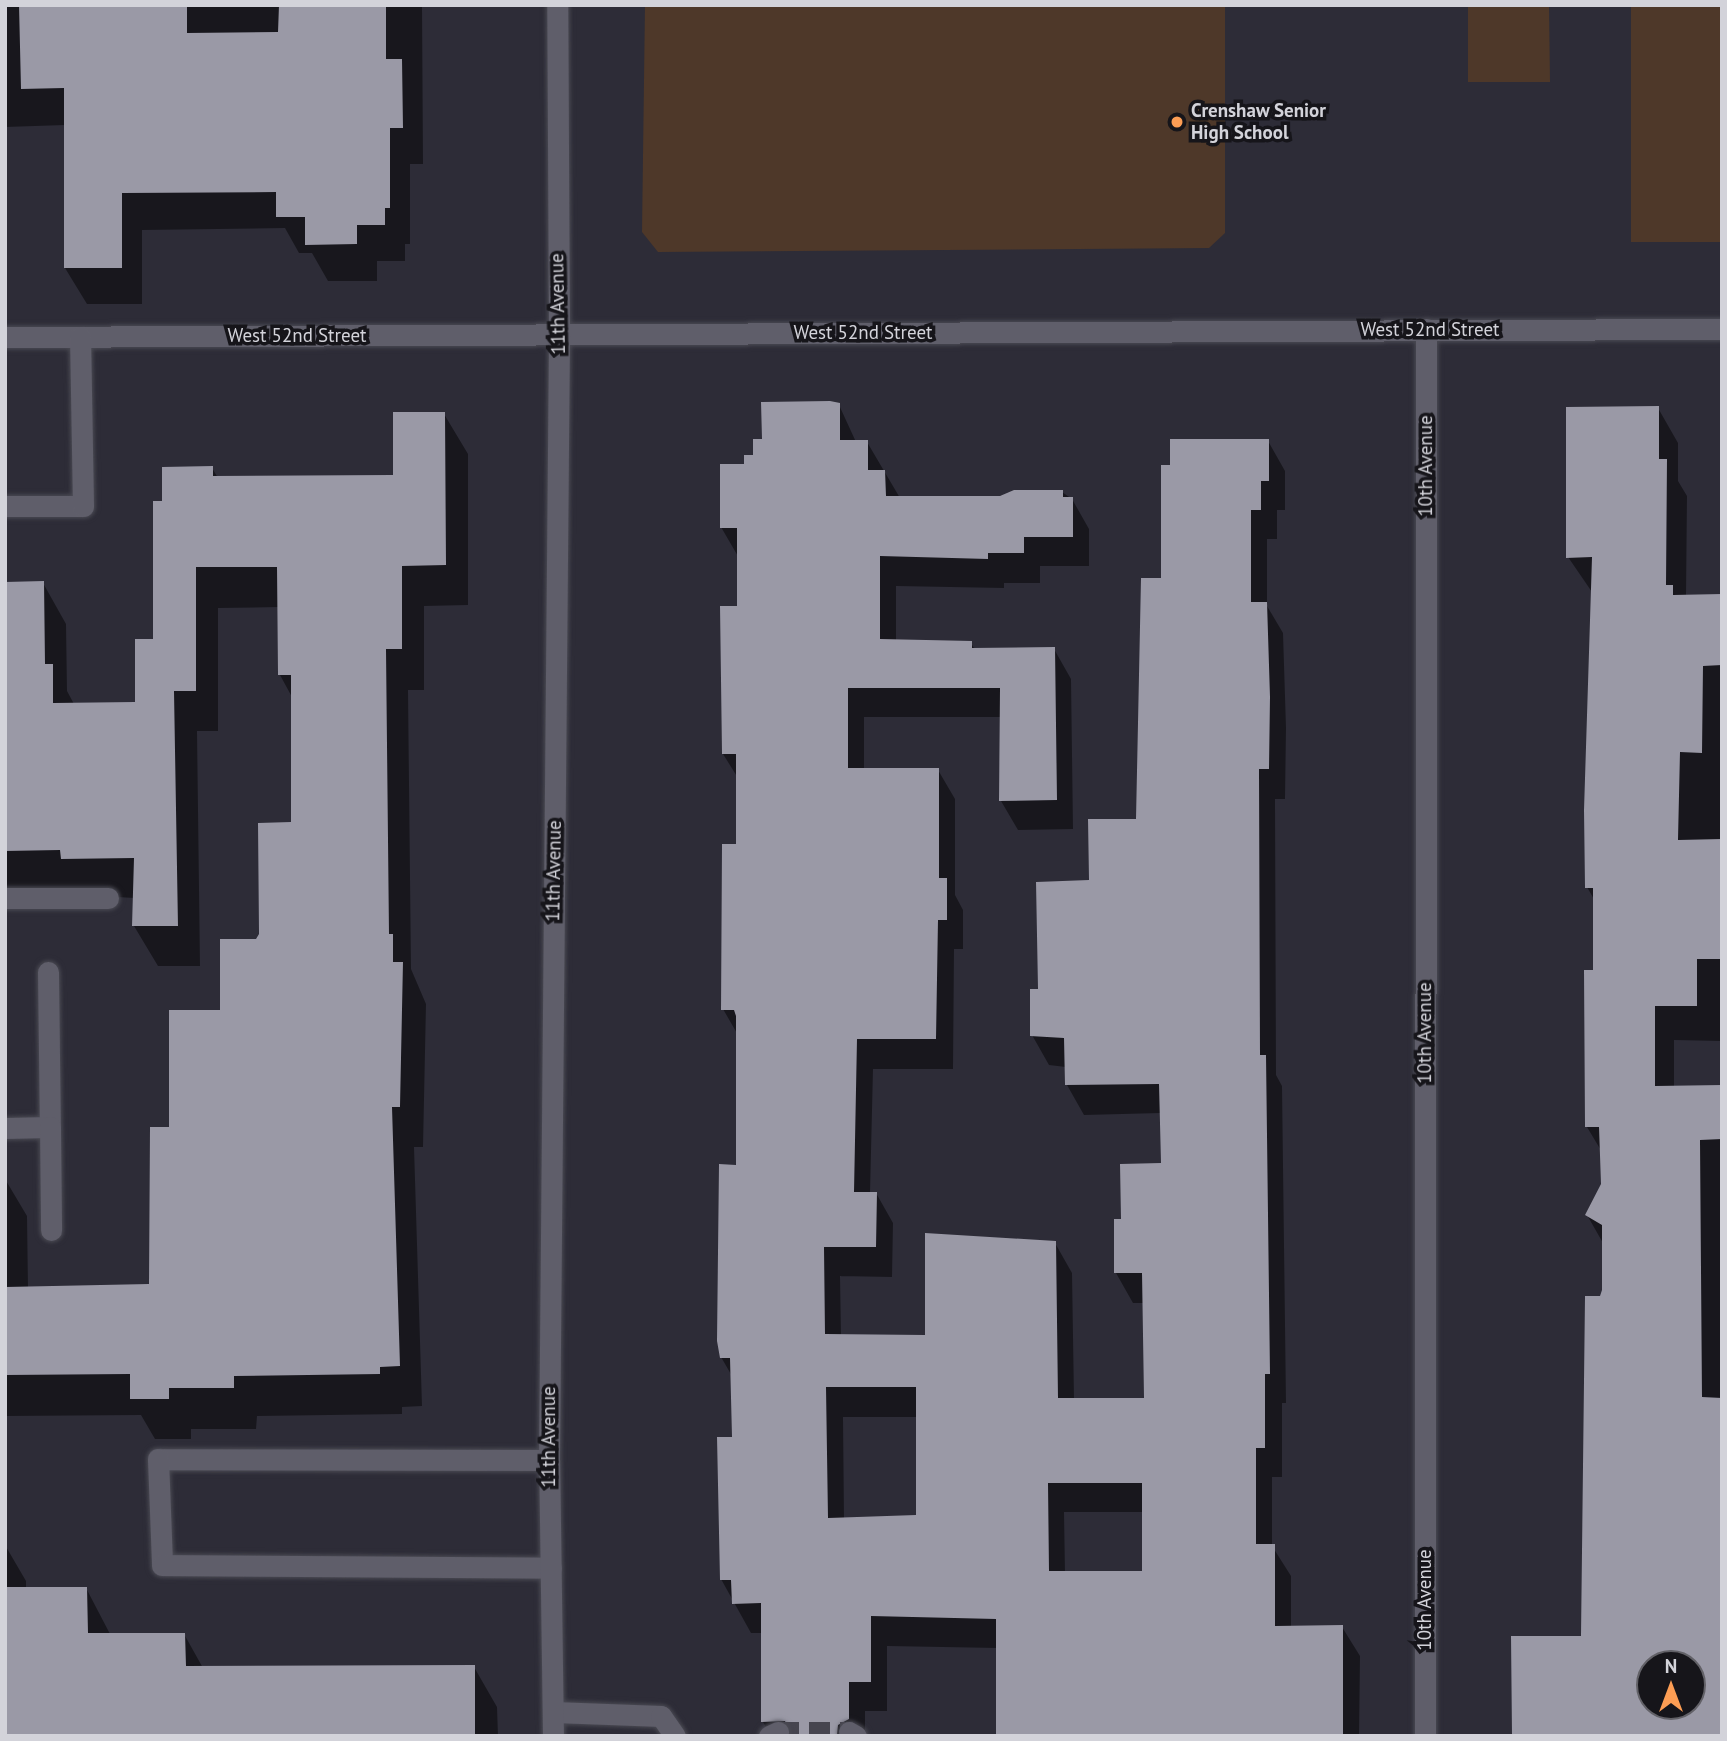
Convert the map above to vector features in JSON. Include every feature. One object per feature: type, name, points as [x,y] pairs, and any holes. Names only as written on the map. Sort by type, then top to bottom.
[{"type":"street","name":"11th Avenue","points":[[554,1736],[549,1460],[559,335],[557,5]]},
{"type":"street","name":"West 52nd Street","points":[[5,337],[1722,328]]},
{"type":"street","name":"10th Avenue","points":[[1424,1736],[1426,329]]},
{"type":"street","points":[[5,506],[83,506],[80,337]]},
{"type":"street","points":[[5,898],[108,898]]},
{"type":"street","points":[[48,972],[51,1230]]},
{"type":"street","points":[[5,1128],[50,1127]]},
{"type":"street","points":[[549,1460],[158,1459],[162,1565],[551,1568]]},
{"type":"street","points":[[554,1712],[661,1716],[675,1736]]},
{"type":"shaded area","points":[[645,5],[1225,5],[1225,233],[1209,248],[658,252],[642,232]]},
{"type":"shaded area","points":[[1468,5],[1549,5],[1550,82],[1468,82]]},
{"type":"shaded area","points":[[1631,5],[1722,5],[1722,242],[1631,242]]},
{"type":"building","points":[[19,5],[187,5],[187,33],[278,32],[279,5],[386,5],[386,59],[402,59],[403,128],[390,128],[390,208],[385,208],[385,225],[357,225],[357,244],[305,245],[305,217],[276,217],[276,192],[122,193],[122,268],[64,268],[64,88],[21,89]]},
{"type":"building","points":[[761,402],[840,403],[840,440],[868,440],[868,470],[885,470],[886,496],[1000,496],[1014,490],[1063,490],[1063,497],[1073,497],[1073,537],[1024,537],[1024,553],[988,553],[988,559],[880,556],[880,639],[972,641],[972,648],[1055,647],[1057,800],[999,801],[1000,688],[848,688],[848,768],[939,768],[939,878],[947,878],[947,920],[938,920],[936,1039],[857,1039],[854,1192],[877,1192],[876,1247],[824,1247],[825,1334],[925,1335],[925,1233],[1056,1241],[1058,1398],[1144,1398],[1142,1273],[1114,1273],[1114,1219],[1121,1219],[1120,1164],[1161,1163],[1159,1084],[1065,1085],[1064,1038],[1030,1036],[1030,989],[1038,989],[1036,882],[1089,880],[1088,819],[1136,819],[1141,578],[1161,578],[1161,465],[1170,465],[1170,439],[1269,439],[1269,481],[1261,481],[1261,510],[1251,510],[1251,602],[1267,602],[1270,697],[1269,769],[1259,769],[1260,1055],[1266,1055],[1270,1374],[1265,1374],[1265,1448],[1256,1448],[1256,1544],[1275,1544],[1275,1626],[1343,1625],[1343,1736],[996,1736],[996,1619],[871,1616],[871,1682],[849,1682],[849,1719],[838,1725],[837,1736],[790,1736],[785,1721],[761,1722],[761,1603],[732,1604],[731,1580],[720,1580],[717,1437],[732,1437],[730,1358],[720,1358],[717,1341],[719,1164],[736,1165],[736,1016],[734,1010],[721,1010],[722,844],[736,844],[736,754],[722,754],[720,606],[737,606],[737,528],[720,528],[720,464],[744,464],[744,455],[753,455],[753,439],[762,439]],"holes":[[[826,1387],[916,1387],[916,1515],[828,1518]],[[1048,1483],[1142,1483],[1142,1571],[1049,1571]]]},
{"type":"building","points":[[1659,406],[1659,459],[1667,459],[1666,585],[1673,585],[1673,595],[1722,594],[1722,665],[1703,666],[1702,753],[1680,752],[1678,840],[1722,839],[1722,959],[1697,959],[1697,1006],[1655,1006],[1655,1086],[1722,1085],[1722,1139],[1700,1140],[1702,1397],[1722,1398],[1722,1736],[1512,1736],[1511,1636],[1581,1636],[1585,1296],[1600,1296],[1602,1290],[1602,1225],[1585,1215],[1601,1184],[1599,1127],[1585,1127],[1584,970],[1593,970],[1593,888],[1585,888],[1584,810],[1592,557],[1566,558],[1566,407]]},
{"type":"building","points":[[393,412],[445,412],[446,565],[402,566],[402,649],[386,649],[389,934],[393,934],[393,962],[403,962],[400,1107],[392,1107],[400,1366],[380,1367],[380,1374],[234,1376],[234,1388],[169,1388],[169,1399],[130,1399],[130,1374],[5,1375],[5,1287],[149,1284],[150,1127],[169,1127],[169,1010],[220,1010],[220,939],[256,939],[259,934],[258,823],[291,822],[291,675],[278,675],[277,567],[196,567],[196,691],[174,691],[178,926],[132,926],[134,858],[61,859],[60,850],[5,851],[5,582],[44,581],[45,664],[53,664],[53,703],[135,702],[135,639],[153,639],[153,501],[162,501],[162,467],[213,466],[213,476],[393,475]]},
{"type":"building","points":[[5,1587],[87,1587],[88,1633],[185,1633],[186,1666],[475,1665],[475,1736],[5,1736]]},
{"type":"tunnel","points":[[778,1732],[849,1732]]},
{"type":"place","name":"Crenshaw Senior High School","points":[[1177,122]]}]
